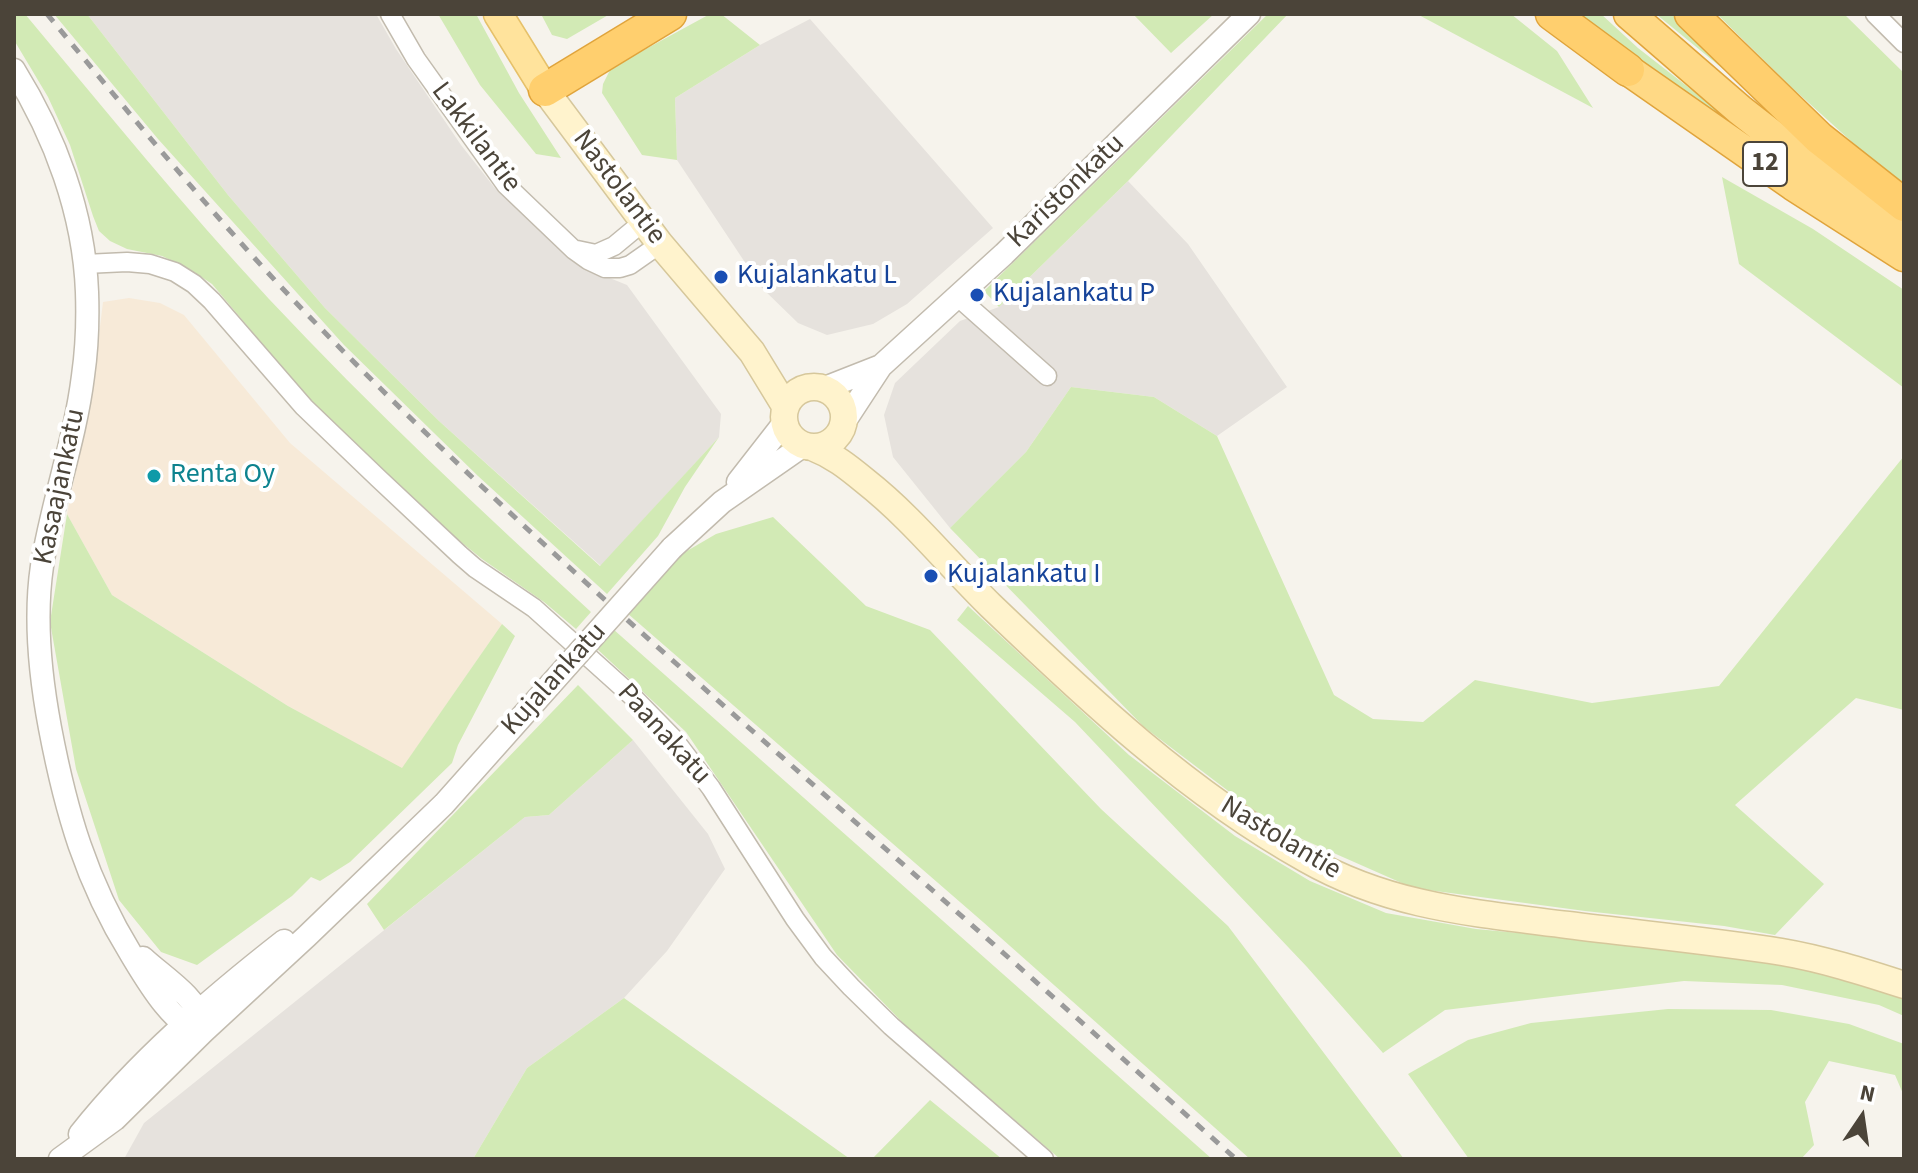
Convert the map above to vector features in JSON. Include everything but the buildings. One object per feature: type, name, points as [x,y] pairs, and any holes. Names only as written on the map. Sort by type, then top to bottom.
[{"type":"highway","points":[[545,90],[670,14]]},
{"type":"highway","name":"12","points":[[1552,14],[1793,185],[1904,256]]},
{"type":"highway","name":"12","points":[[1629,14],[1740,110],[1904,232]]},
{"type":"highway","name":"12","points":[[1691,14],[1819,138],[1904,205]]},
{"type":"main road","name":"Nastolantie","points":[[498,14],[545,90],[643,222],[752,352],[785,414]]},
{"type":"main road","name":"Nastolantie","points":[[752,352],[815,388]]},
{"type":"main road","points":[[815,388],[838,399],[842,407],[842,426],[833,440],[820,446],[808,446],[791,437],[785,414],[795,393],[815,388]]},
{"type":"main road","name":"Nastolantie","points":[[842,426],[850,444],[887,498]]},
{"type":"main road","name":"Nastolantie","points":[[808,446],[828,453],[887,498],[1009,623],[1154,754],[1217,804],[1308,861],[1391,896],[1447,908],[1784,952],[1855,969],[1904,985]]},
{"type":"street","name":"Lakkilantie","points":[[390,14],[416,59],[506,185],[574,250],[605,268],[620,268],[630,265],[660,244]]},
{"type":"street","name":"Karistonkatu","points":[[842,426],[881,366],[1004,254],[1249,14]]},
{"type":"street","points":[[1875,14],[1904,43]]},
{"type":"street","name":"Kasaajankatu","points":[[14,70],[51,139],[64,174],[85,264],[87,337],[83,377],[42,568],[40,658],[45,701],[68,809],[81,852],[106,908],[137,951],[182,992],[195,1022]]},
{"type":"street","points":[[574,250],[596,254],[614,246],[643,222]]},
{"type":"street","name":"Paanakatu","points":[[85,264],[150,264],[175,272],[194,284],[304,407],[398,497],[475,568],[558,628],[673,738],[711,788],[823,957],[891,1026],[1044,1159]]},
{"type":"street","points":[[958,297],[1047,376]]},
{"type":"street","name":"Karistonkatu","points":[[815,388],[881,366]]},
{"type":"street","name":"Kujalankatu","points":[[722,502],[785,414]]},
{"type":"street","name":"Kujalankatu","points":[[62,1158],[115,1119],[195,1022],[307,936],[444,804],[672,548],[722,502],[808,446]]},
{"type":"shaded area","points":[[87,14],[376,14],[461,145],[494,187],[585,268],[627,285],[721,414],[719,437],[601,566],[439,421],[325,308],[228,195]]},
{"type":"shaded area","points":[[810,19],[993,228],[907,304],[873,324],[827,335],[798,323],[762,288],[677,160],[675,98],[760,45]]},
{"type":"shaded area","points":[[1128,181],[1188,244],[1287,387],[1217,436],[1154,397],[1071,387],[1026,452],[950,528],[893,457],[884,415],[895,383],[960,321],[999,307]]},
{"type":"shaded area","points":[[129,298],[160,303],[184,315],[290,443],[502,624],[402,769],[288,706],[112,595],[67,514],[92,393],[103,302]]},
{"type":"shaded area","points":[[633,740],[708,834],[725,869],[667,951],[624,998],[527,1068],[473,1159],[124,1159],[144,1123],[525,817],[549,815]]},
{"type":"green space","points":[[14,14],[25,14],[206,229],[308,340],[427,458],[591,612],[576,629],[450,533],[312,403],[212,284],[162,256],[127,249],[110,241],[99,231],[70,145],[48,97],[14,40]]},
{"type":"green space","points":[[54,14],[87,14],[228,195],[325,308],[439,421],[600,566],[719,437],[685,487],[658,536],[607,594],[478,476],[344,345],[158,139]]},
{"type":"green space","points":[[438,14],[476,14],[519,93],[561,158],[536,154],[480,85]]},
{"type":"green space","points":[[541,14],[610,14],[567,39],[552,35]]},
{"type":"green space","points":[[710,14],[721,14],[760,45],[675,98],[677,160],[642,155],[602,93],[603,84],[611,68]]},
{"type":"green space","points":[[1133,14],[1214,14],[1171,53]]},
{"type":"green space","points":[[1268,14],[1288,14],[1128,181],[999,307],[984,291]]},
{"type":"green space","points":[[1417,14],[1511,14],[1557,51],[1593,108]]},
{"type":"green space","points":[[1566,14],[1601,14],[1638,48],[1779,158]]},
{"type":"green space","points":[[1656,14],[1676,14],[1778,114]]},
{"type":"green space","points":[[1717,14],[1844,14],[1904,73],[1904,189],[1789,85]]},
{"type":"green space","points":[[1722,177],[1813,229],[1904,290],[1904,388],[1739,264]]},
{"type":"green space","points":[[1071,387],[1154,397],[1217,436],[1334,695],[1373,719],[1423,722],[1475,680],[1592,703],[1719,686],[1904,456],[1904,710],[1856,698],[1735,805],[1824,884],[1775,935],[1413,888],[1277,828],[1144,727],[950,528],[1026,452]]},
{"type":"green space","points":[[67,514],[112,595],[288,706],[402,768],[502,624],[515,636],[458,745],[452,763],[350,862],[320,881],[311,877],[292,896],[197,965],[161,952],[119,900],[76,769],[50,622]]},
{"type":"green space","points":[[773,517],[866,606],[930,630],[1101,809],[1228,926],[1404,1159],[1250,1159],[627,613],[680,555],[716,534]]},
{"type":"green space","points":[[968,606],[1129,755],[1235,836],[1310,881],[1386,913],[1476,929],[1700,950],[1782,963],[1880,988],[1904,998],[1904,1016],[1879,1005],[1782,985],[1684,981],[1445,1010],[1383,1053],[1307,967],[1075,722],[957,620]]},
{"type":"green space","points":[[613,629],[1212,1159],[1060,1159],[907,1027],[837,955],[686,732],[596,648]]},
{"type":"green space","points":[[578,685],[633,740],[549,815],[525,817],[384,930],[367,904]]},
{"type":"green space","points":[[624,998],[850,1159],[473,1159],[527,1068]]},
{"type":"green space","points":[[1668,1009],[1771,1010],[1849,1024],[1904,1044],[1904,1096],[1895,1075],[1829,1061],[1805,1102],[1814,1145],[1801,1159],[1469,1159],[1408,1074],[1468,1040],[1531,1023]]},
{"type":"green space","points":[[930,1100],[1002,1159],[872,1159]]},
{"type":"railway","points":[[47,14],[236,237],[302,309],[418,425],[659,648],[1236,1159]]},
{"type":"place","name":"Kujalankatu L","points":[[721,277]]},
{"type":"place","name":"Kujalankatu P","points":[[977,295]]},
{"type":"place","name":"Renta Oy","points":[[154,476]]},
{"type":"place","name":"Kujalankatu I","points":[[931,576]]}]
